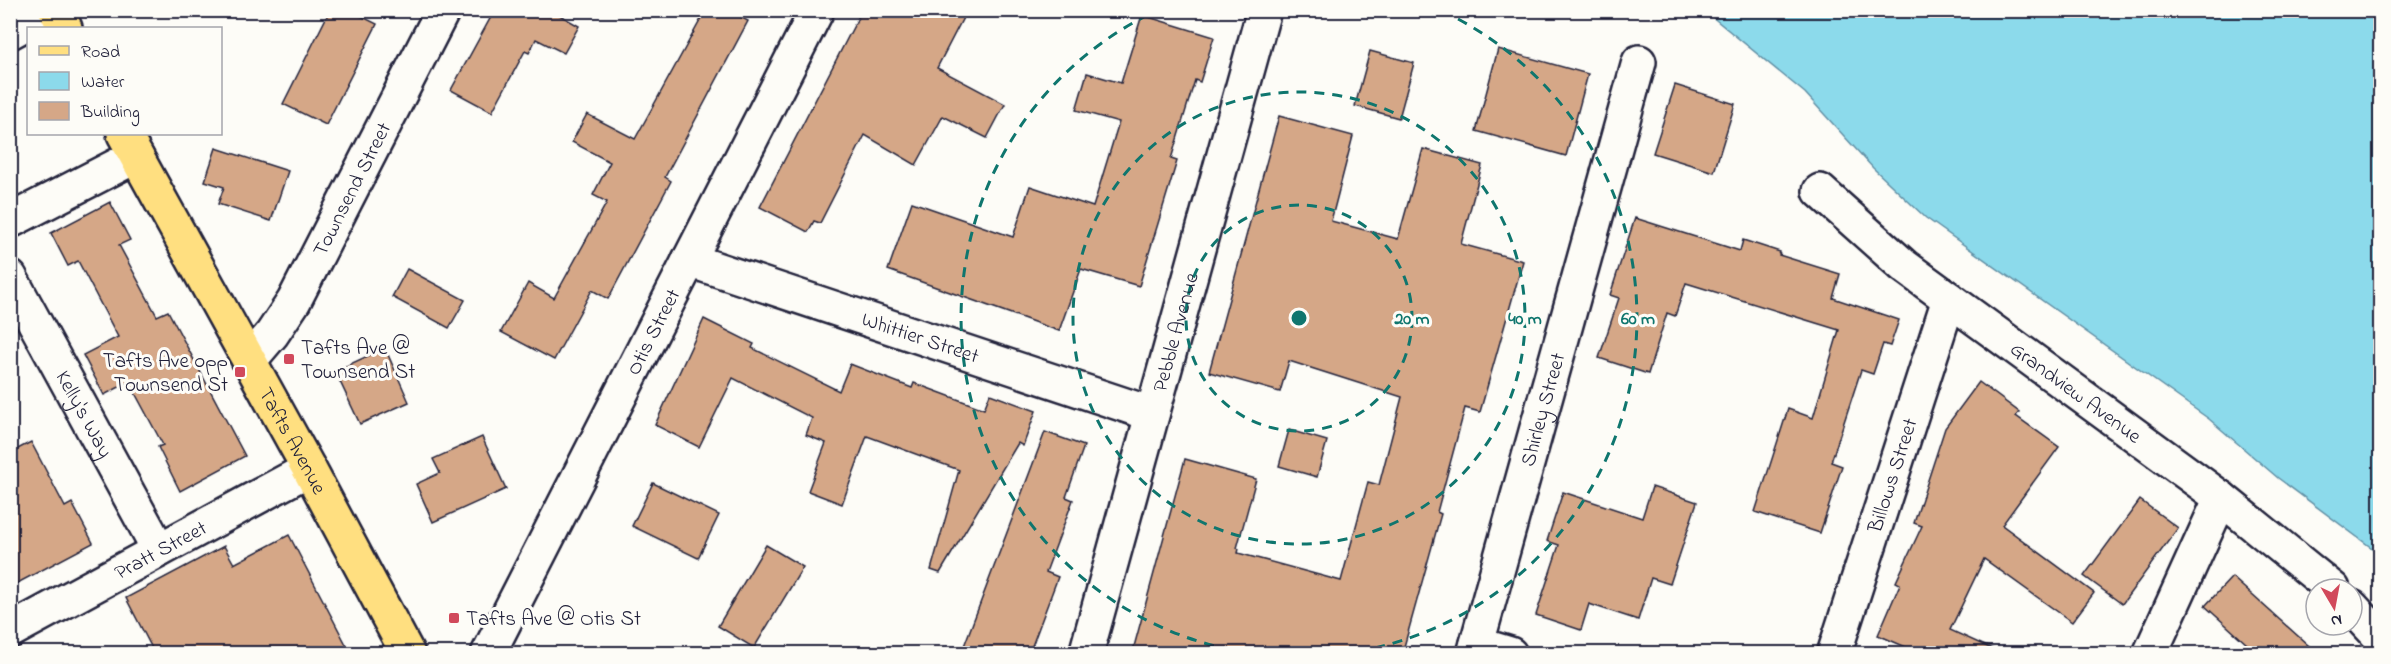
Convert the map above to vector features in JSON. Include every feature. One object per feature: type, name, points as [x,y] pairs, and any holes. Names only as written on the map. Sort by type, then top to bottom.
[{"type":"main road","name":"Tafts Avenue","points":[[130,145],[408,654]]},
{"type":"street","name":"Townsend Street","points":[[249,360],[280,323],[294,301],[442,10]]},
{"type":"street","name":"Otis Street","points":[[488,654],[817,10]]},
{"type":"street","name":"Pebble Avenue","points":[[1086,654],[1264,10]]},
{"type":"street","points":[[27,27],[62,17]]},
{"type":"street","points":[[10,32],[27,27]]},
{"type":"street","name":"Shirley Street","points":[[1475,649],[1639,62]]},
{"type":"street","points":[[10,221],[130,145]]},
{"type":"street","name":"Grandview Avenue","points":[[1820,191],[1874,240],[1948,298],[2221,498],[2317,577]]},
{"type":"street","name":"Whittier Street","points":[[689,260],[1152,414]]},
{"type":"street","name":"Kelly's Way","points":[[10,277],[159,550]]},
{"type":"street","name":"Billows Street","points":[[1834,654],[1948,298]]},
{"type":"street","name":"Pratt Street","points":[[10,631],[309,469]]},
{"type":"street","points":[[2150,654],[2221,498]]},
{"type":"street","points":[[2364,620],[2380,637]]},
{"type":"street","points":[[1475,649],[1510,654]]},
{"type":"water","points":[[1705,11],[2380,11],[2380,554],[2278,478],[2209,419],[1926,218],[1873,168],[1805,93]]},
{"type":"building","points":[[330,10],[349,10],[377,24],[326,125],[283,104]]},
{"type":"building","points":[[484,10],[551,10],[579,26],[564,53],[536,39],[529,53],[525,51],[492,112],[451,90],[492,15]]},
{"type":"building","points":[[706,10],[727,10],[748,21],[665,177],[671,181],[608,299],[592,290],[554,360],[501,332],[528,283],[554,298],[607,202],[593,195],[610,162],[572,142],[587,114],[635,139]]},
{"type":"building","points":[[862,10],[967,10],[937,68],[1005,104],[987,138],[943,116],[916,165],[865,135],[820,223],[814,221],[808,232],[760,207]]},
{"type":"building","points":[[1142,15],[1214,37],[1200,82],[1195,80],[1171,159],[1177,161],[1139,286],[1081,269],[1059,331],[888,270],[912,202],[1013,237],[1030,186],[1093,207],[1119,122],[1076,110],[1087,73],[1121,83]]},
{"type":"building","points":[[1498,49],[1588,74],[1566,156],[1476,131]]},
{"type":"building","points":[[1370,51],[1414,63],[1399,118],[1355,106]]},
{"type":"building","points":[[1675,85],[1735,104],[1714,172],[1653,153]]},
{"type":"building","points":[[1279,116],[1353,136],[1331,221],[1398,239],[1423,149],[1482,165],[1461,244],[1523,261],[1480,412],[1465,408],[1437,512],[1441,514],[1402,654],[1132,654],[1185,459],[1256,479],[1237,548],[1238,553],[1341,581],[1368,482],[1379,485],[1402,397],[1289,361],[1280,392],[1209,372]]},
{"type":"building","points":[[216,148],[288,171],[271,221],[218,204],[224,187],[205,181]]},
{"type":"building","points":[[110,202],[130,240],[119,245],[157,316],[168,311],[245,456],[180,491],[158,447],[163,445],[129,382],[104,395],[83,355],[118,337],[78,261],[68,266],[51,233]]},
{"type":"building","points":[[1635,218],[1740,251],[1743,240],[1780,252],[1779,255],[1840,274],[1833,298],[1899,320],[1890,346],[1883,344],[1873,374],[1861,370],[1831,462],[1842,466],[1820,533],[1755,512],[1788,409],[1813,418],[1839,330],[1686,283],[1675,316],[1667,313],[1648,374],[1599,358],[1619,298],[1610,295]]},
{"type":"building","points":[[407,269],[465,300],[449,328],[392,297]]},
{"type":"building","points":[[704,319],[754,344],[752,348],[839,391],[850,364],[912,388],[914,383],[984,409],[990,394],[1036,411],[1023,446],[1018,443],[940,573],[931,570],[959,470],[867,436],[842,504],[808,491],[826,443],[806,435],[812,418],[733,378],[699,447],[655,425]]},
{"type":"building","points":[[385,348],[409,402],[360,424],[335,371]]},
{"type":"building","points":[[1979,382],[2019,412],[2016,416],[2059,447],[2002,525],[2094,593],[2072,622],[1984,559],[1950,630],[2003,654],[1922,654],[1878,635],[1900,584],[1896,582],[1922,526],[1914,523],[1945,428]]},
{"type":"building","points":[[1289,430],[1327,441],[1317,477],[1279,466]]},
{"type":"building","points":[[1045,432],[1084,446],[1066,497],[1073,500],[1046,572],[1058,577],[1029,654],[961,654]]},
{"type":"building","points":[[482,437],[506,489],[433,522],[416,484],[440,473],[433,459]]},
{"type":"building","points":[[31,442],[65,507],[72,503],[93,543],[10,587],[10,453]]},
{"type":"building","points":[[653,483],[719,515],[698,558],[632,526]]},
{"type":"building","points":[[1652,487],[1697,502],[1670,584],[1651,578],[1638,620],[1589,604],[1581,630],[1536,615],[1559,545],[1547,541],[1563,492],[1642,518]]},
{"type":"building","points":[[2140,500],[2178,528],[2122,604],[2084,576]]},
{"type":"building","points":[[289,535],[351,654],[155,654],[126,598],[224,546],[234,564]]},
{"type":"building","points":[[766,545],[803,567],[754,648],[718,626]]},
{"type":"building","points":[[2232,577],[2318,654],[2258,654],[2205,606]]},
{"type":"place","name":"Tafts Ave @ Townsend St","points":[[289,359]]},
{"type":"place","name":"Tafts Ave opp Townsend St","points":[[240,372]]},
{"type":"place","name":"Tafts Ave @ Otis St","points":[[454,618]]}]
